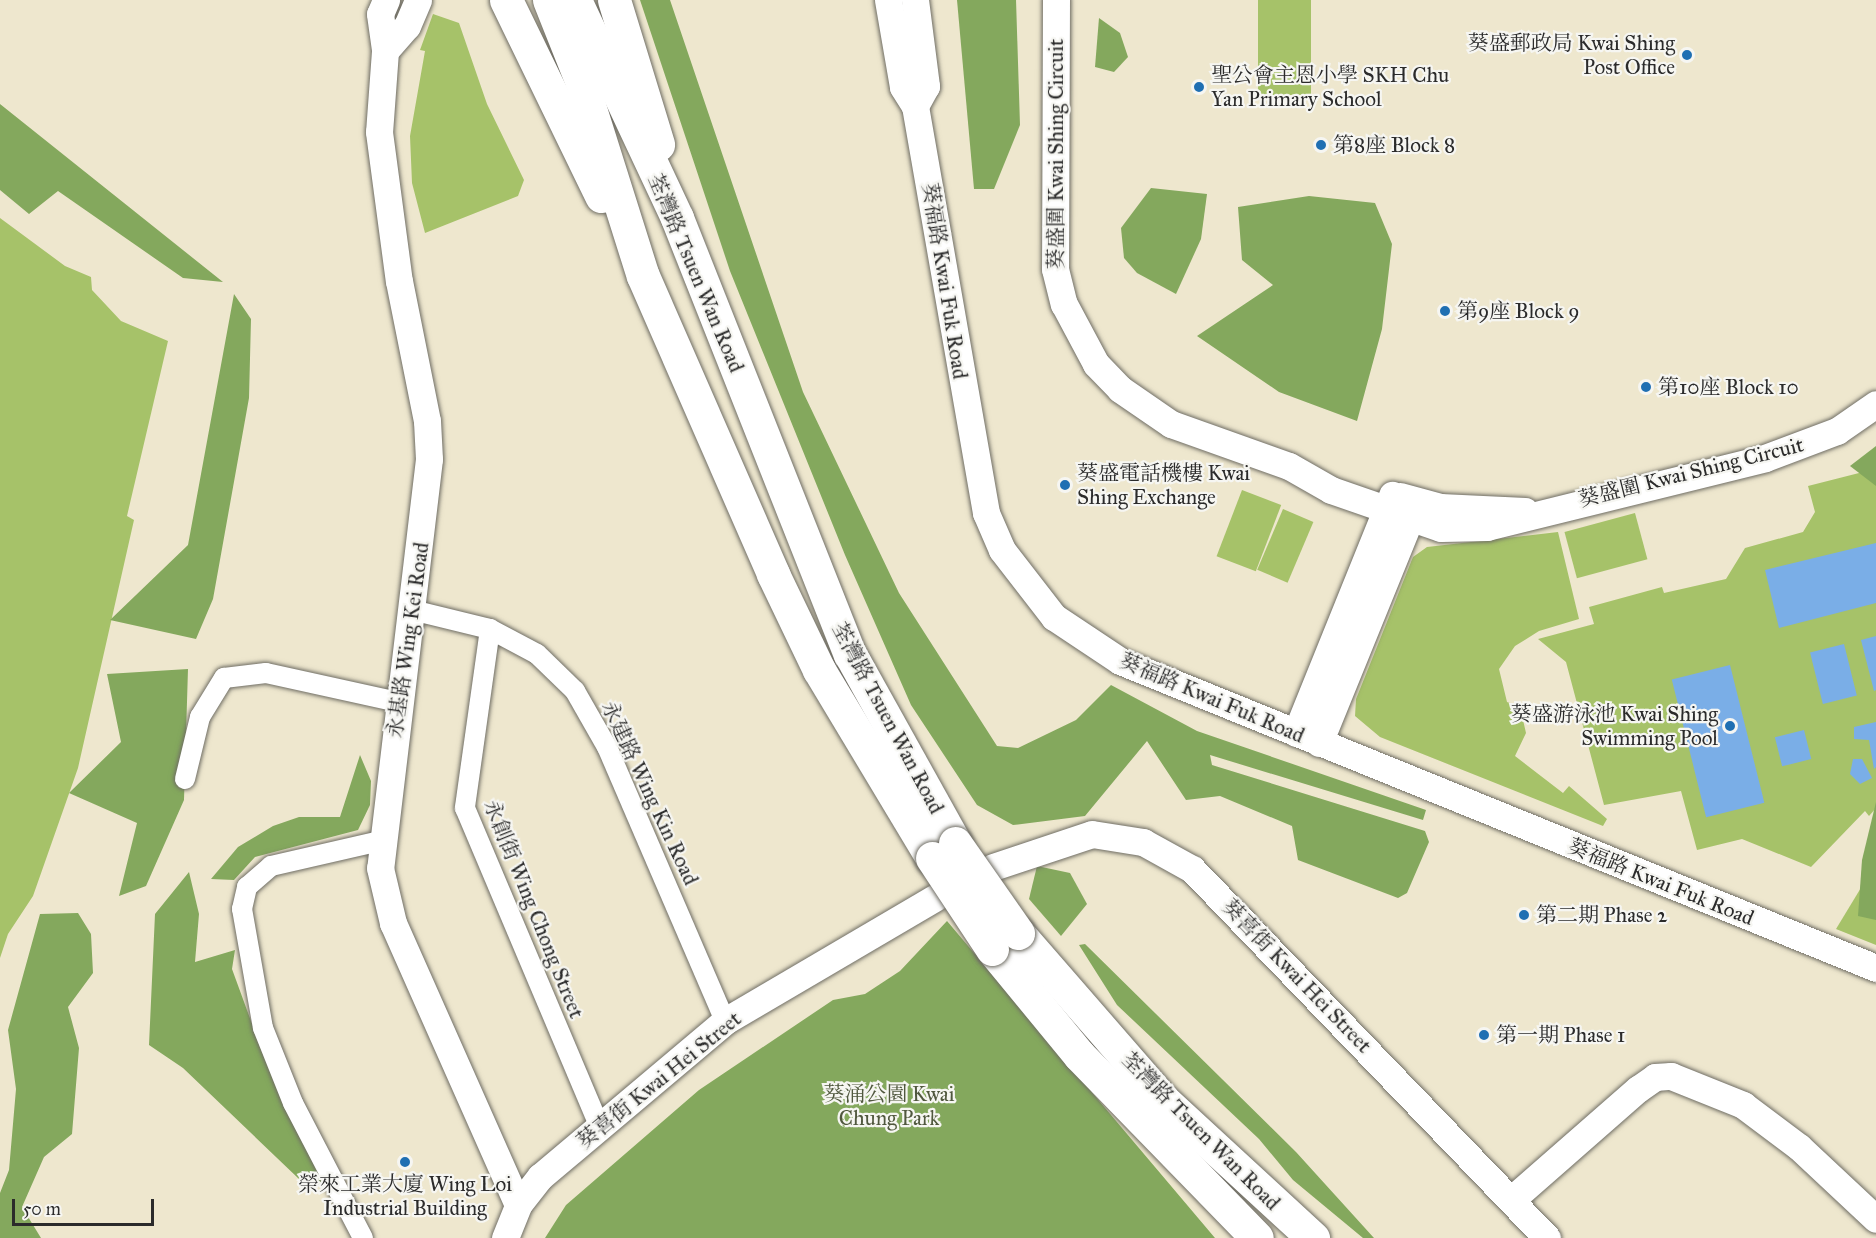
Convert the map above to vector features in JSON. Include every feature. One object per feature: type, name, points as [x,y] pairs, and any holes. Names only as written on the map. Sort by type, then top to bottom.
[{"type":"highway","points":[[506,0],[643,276]]},
{"type":"highway","name":"荃灣路 Tsuen Wan Road","points":[[549,0],[582,83],[643,276],[819,670],[944,850],[1079,1055],[1257,1238]]},
{"type":"highway","name":"荃灣路 Tsuen Wan Road","points":[[575,0],[677,218],[850,654],[944,850]]},
{"type":"highway","points":[[614,0],[677,218]]},
{"type":"highway","name":"荃灣路 Tsuen Wan Road","points":[[1005,941],[1163,1100],[1313,1238]]},
{"type":"street","name":"永基路 Wing Kei Road","points":[[386,0],[380,14],[385,51],[379,132],[387,206],[428,421],[427,506],[380,841],[393,923],[518,1205]]},
{"type":"street","points":[[385,51],[407,26],[418,0]]},
{"type":"street","name":"葵福路 Kwai Fuk Road","points":[[888,0],[903,87],[915,106],[986,513],[1002,550],[1029,592],[1082,640],[1120,661],[1876,968]]},
{"type":"street","points":[[915,0],[926,86],[915,106]]},
{"type":"street","name":"葵盛圍 Kwai Shing Circuit","points":[[1056,0],[1055,269],[1077,335],[1120,389],[1152,413],[1289,466],[1331,490],[1401,506],[1441,528],[1487,527],[1532,512],[1785,452],[1837,431],[1876,404]]},
{"type":"street","points":[[1307,738],[1401,506]]},
{"type":"street","name":"永建路 Wing Kin Road","points":[[412,610],[490,628],[558,671],[595,723],[725,1021]]},
{"type":"street","name":"永創街 Wing Chong Street","points":[[490,628],[465,808],[600,1128]]},
{"type":"street","points":[[185,779],[200,717],[224,678],[266,673],[398,702]]},
{"type":"street","name":"葵喜街 Kwai Hei Street","points":[[993,867],[1092,834],[1143,842],[1192,869],[1547,1238]]},
{"type":"street","points":[[363,1238],[293,1102],[263,1028],[242,909],[247,887],[271,866],[380,841]]},
{"type":"street","name":"葵喜街 Kwai Hei Street","points":[[505,1238],[518,1205],[540,1178],[725,1021],[935,898]]},
{"type":"street","points":[[1511,1200],[1638,1089],[1655,1077],[1671,1076],[1743,1105],[1799,1148],[1876,1219]]},
{"type":"green space","points":[[640,0],[670,0],[803,392],[899,593],[997,746],[1018,748],[1076,720],[1111,685],[1197,731],[1426,810],[1423,820],[1210,755],[1212,765],[1425,831],[1429,842],[1407,893],[1398,898],[1298,860],[1292,826],[1220,796],[1186,800],[1147,741],[1085,816],[1013,825],[977,805],[911,705],[845,555],[730,271]]},
{"type":"green space","points":[[957,0],[1016,0],[1020,125],[994,189],[974,189]]},
{"type":"green space","points":[[1258,0],[1311,0],[1311,95],[1258,95]]},
{"type":"green space","points":[[433,14],[459,23],[487,104],[524,180],[518,196],[425,233],[412,183],[410,136],[425,51],[420,50]]},
{"type":"green space","points":[[1099,18],[1120,33],[1128,57],[1114,72],[1095,67]]},
{"type":"green space","points":[[0,104],[223,282],[183,278],[58,191],[29,214],[0,190]]},
{"type":"green space","points":[[1151,188],[1207,194],[1201,239],[1176,294],[1137,273],[1124,258],[1121,228]]},
{"type":"green space","points":[[1309,196],[1375,203],[1392,244],[1382,329],[1357,421],[1279,392],[1197,336],[1273,285],[1242,260],[1238,207]]},
{"type":"green space","points":[[0,218],[65,266],[91,277],[92,290],[121,321],[168,341],[127,516],[134,520],[78,768],[33,896],[8,934],[0,958]]},
{"type":"green space","points":[[234,294],[251,319],[249,398],[213,599],[196,639],[110,620],[188,545]]},
{"type":"green space","points":[[1876,446],[1876,486],[1850,466]]},
{"type":"green space","name":"葵盛游泳池 Kwai Shing Swimming Pool","points":[[1863,472],[1876,485],[1876,808],[1869,816],[1865,811],[1811,867],[1742,839],[1697,850],[1681,791],[1604,805],[1566,662],[1538,639],[1594,624],[1589,607],[1662,587],[1664,593],[1726,579],[1745,548],[1803,532],[1815,512],[1808,486]]},
{"type":"green space","points":[[1242,490],[1281,505],[1256,571],[1217,556]]},
{"type":"green space","points":[[1283,509],[1313,522],[1288,583],[1257,570]]},
{"type":"green space","points":[[1635,513],[1647,559],[1577,578],[1564,532]]},
{"type":"green space","points":[[1558,532],[1579,619],[1539,631],[1515,646],[1499,669],[1507,702],[1520,707],[1526,733],[1515,756],[1563,793],[1569,786],[1607,819],[1603,826],[1380,737],[1355,716],[1356,699],[1413,557],[1427,547]]},
{"type":"green space","points":[[188,669],[184,800],[146,886],[119,896],[137,823],[69,793],[121,742],[107,674]]},
{"type":"green space","points":[[360,755],[371,781],[370,805],[358,830],[255,857],[234,880],[211,879],[238,847],[273,826],[299,817],[340,817]]},
{"type":"green space","points":[[1876,802],[1876,920],[1858,916],[1862,860]]},
{"type":"green space","points":[[1876,863],[1876,945],[1836,929]]},
{"type":"green space","points":[[1037,866],[1070,873],[1087,904],[1061,936],[1029,899]]},
{"type":"green space","points":[[189,872],[199,914],[195,962],[235,950],[232,969],[255,1032],[324,1186],[299,1179],[183,1068],[149,1045],[155,914]]},
{"type":"green space","points":[[78,913],[91,934],[93,973],[68,1007],[79,1048],[72,1134],[44,1157],[22,1207],[41,1238],[0,1238],[0,1193],[9,1170],[16,1089],[8,1030],[40,914]]},
{"type":"green space","name":"葵涌公園 Kwai Chung Park","points":[[947,921],[1215,1238],[545,1238],[566,1205],[699,1090],[833,1000],[865,994],[900,971]]},
{"type":"green space","points":[[1085,944],[1296,1152],[1374,1238],[1363,1238],[1293,1180],[1259,1139],[1117,1005],[1079,945]]},
{"type":"water","points":[[1876,543],[1876,603],[1779,628],[1765,570]]},
{"type":"water","points":[[1876,636],[1876,690],[1874,691],[1861,640]]},
{"type":"water","points":[[1844,644],[1857,695],[1823,704],[1810,652]]},
{"type":"water","points":[[1730,665],[1764,803],[1706,817],[1672,680]]},
{"type":"water","points":[[1876,722],[1876,767],[1874,769],[1869,740],[1854,739],[1854,727]]},
{"type":"water","points":[[1804,730],[1811,759],[1782,766],[1775,737]]},
{"type":"water","points":[[1853,759],[1862,759],[1872,778],[1860,784],[1850,774]]},
{"type":"place","name":"葵盛郵政局 Kwai Shing Post Office","points":[[1687,55]]},
{"type":"place","name":"聖公會主恩小學 SKH Chu Yan Primary School","points":[[1199,87]]},
{"type":"place","name":"第8座 Block 8","points":[[1321,145]]},
{"type":"place","name":"第9座 Block 9","points":[[1445,311]]},
{"type":"place","name":"第10座 Block 10","points":[[1646,387]]},
{"type":"place","name":"葵盛電話機樓 Kwai Shing Exchange","points":[[1065,485]]},
{"type":"place","name":"葵盛游泳池 Kwai Shing Swimming Pool","points":[[1730,726]]},
{"type":"place","name":"第二期 Phase 2","points":[[1524,915]]},
{"type":"place","name":"第一期 Phase 1","points":[[1484,1035]]},
{"type":"place","name":"榮來工業大廈 Wing Loi Industrial Building","points":[[405,1162]]}]
